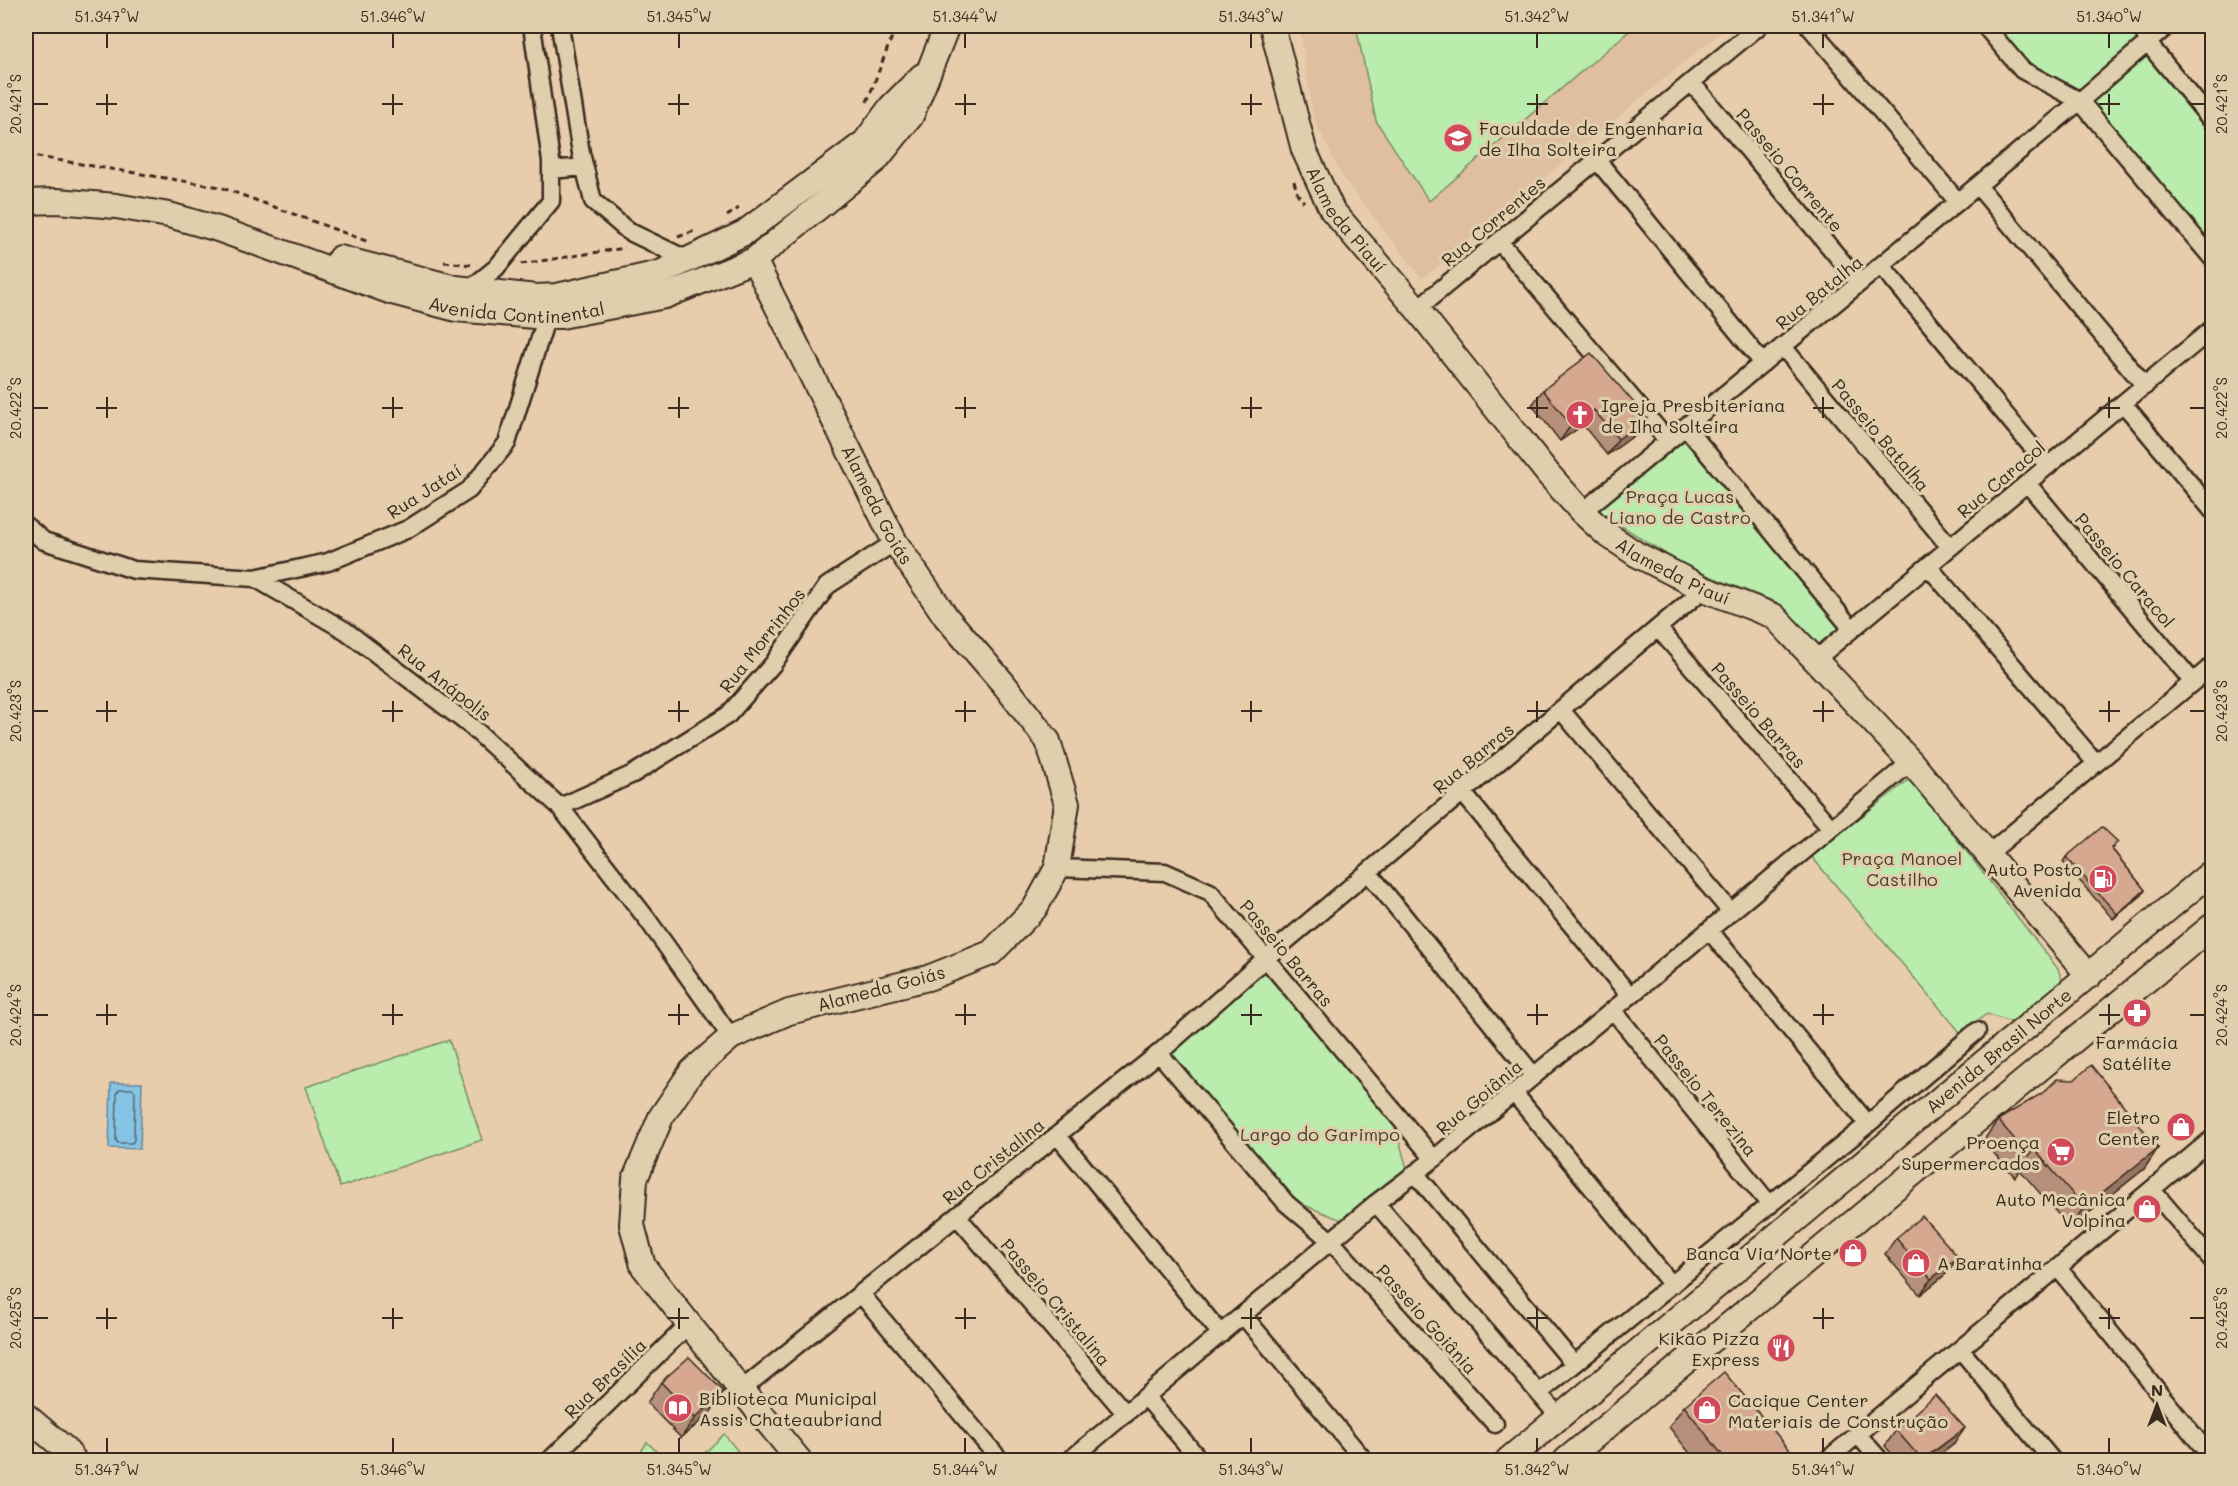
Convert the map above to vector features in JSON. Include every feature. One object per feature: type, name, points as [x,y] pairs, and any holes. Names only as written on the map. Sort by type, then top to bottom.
[{"type":"street","points":[[470,290],[496,268],[551,201],[551,170],[532,26]]},
{"type":"street","points":[[560,26],[584,167],[593,201],[628,231],[688,260]]},
{"type":"street","name":"Avenida Continental","points":[[26,202],[57,201],[117,206],[169,215],[218,229],[392,292],[456,309],[561,316],[665,296],[754,260],[876,160],[911,116],[947,26]]},
{"type":"street","name":"Alameda Piauí","points":[[1272,26],[1304,150],[1332,210],[1417,309],[1549,475],[1582,512],[1605,533],[1636,554],[1704,589],[1774,616],[1911,762],[2088,976]]},
{"type":"street","name":"Rua Correntes","points":[[1417,309],[1759,26]]},
{"type":"street","points":[[1809,26],[1958,202]]},
{"type":"street","points":[[1985,26],[2022,70],[2080,101],[2212,258]]},
{"type":"street","name":"Rua Batalha","points":[[1582,512],[2080,101],[2145,34],[2167,26]]},
{"type":"street","points":[[2145,34],[2212,121]]},
{"type":"street","name":"Avenida Continental","points":[[26,189],[57,188],[118,192],[172,202],[222,216],[334,257],[470,290],[536,297],[557,296],[660,273],[744,233],[865,142],[891,107],[928,71]]},
{"type":"street","name":"Passeio Corrente","points":[[1691,82],[1860,283]]},
{"type":"street","points":[[1597,160],[1763,363]]},
{"type":"street","points":[[551,170],[584,167]]},
{"type":"street","points":[[1978,186],[2145,386]]},
{"type":"street","points":[[1499,241],[1668,441]]},
{"type":"street","name":"Alameda Goiás","points":[[754,260],[895,542],[946,617],[1003,683],[1048,741],[1067,804],[1058,868],[1035,908],[991,953],[928,978],[789,1012],[731,1037],[692,1071],[662,1117],[635,1179],[632,1225],[643,1266],[799,1461]]},
{"type":"street","points":[[1881,266],[2048,466]]},
{"type":"street","name":"Rua Jataí","points":[[255,578],[328,562],[408,529],[469,490],[507,443],[547,316]]},
{"type":"street","name":"Rua Caracol","points":[[1815,660],[2212,329]]},
{"type":"street","name":"Passeio Batalha","points":[[1783,347],[1950,547]]},
{"type":"street","points":[[2123,403],[2212,510]]},
{"type":"street","points":[[1686,427],[1852,629]]},
{"type":"street","name":"Passeio Caracol","points":[[2027,483],[2193,682]]},
{"type":"street","name":"Rua Anápolis","points":[[26,526],[44,541],[134,570],[255,578],[346,632],[472,727],[560,807],[647,919],[731,1037]]},
{"type":"street","name":"Rua Morrinhos","points":[[560,807],[633,774],[728,715],[773,664],[827,586],[895,542]]},
{"type":"street","points":[[1928,566],[2096,764]]},
{"type":"street","name":"Rua Barras","points":[[1266,958],[1704,589]]},
{"type":"street","name":"Passeio Barras","points":[[1658,628],[1831,828]]},
{"type":"street","points":[[1988,854],[2212,666]]},
{"type":"street","points":[[1561,710],[1731,912]]},
{"type":"street","name":"Rua Goiânia","points":[[1070,1461],[1376,1203],[1434,1159],[1911,762]]},
{"type":"street","points":[[1462,793],[1630,996]]},
{"type":"street","name":"Passeio Barras","points":[[1058,868],[1165,872],[1210,892],[1434,1159]]},
{"type":"street","points":[[1368,872],[1534,1076]]},
{"type":"street","name":"Avenida Brasil Norte","points":[[1508,1461],[2212,872]]},
{"type":"street","points":[[1566,1461],[2212,926]]},
{"type":"street","points":[[1709,930],[1868,1124]]},
{"type":"street","name":"Rua Cristalina","points":[[741,1390],[1159,1053],[1266,958]]},
{"type":"street","name":"Passeio Terezina","points":[[1613,1010],[1770,1205]]},
{"type":"street","points":[[1539,1393],[1770,1205],[1977,1031]]},
{"type":"street","points":[[1159,1053],[1286,1203],[1331,1241]]},
{"type":"street","points":[[1514,1093],[1672,1285]]},
{"type":"street","points":[[1057,1135],[1221,1334]]},
{"type":"street","points":[[1827,1461],[2212,1139]]},
{"type":"street","points":[[1415,1173],[1574,1364]]},
{"type":"street","points":[[2152,1190],[2212,1260]]},
{"type":"street","points":[[1376,1203],[1560,1418]]},
{"type":"street","name":"Passeio Cristalina","points":[[957,1216],[1126,1414]]},
{"type":"street","name":"Passeio Goiânia","points":[[1331,1241],[1495,1424]]},
{"type":"street","points":[[2058,1268],[2212,1458]]},
{"type":"street","points":[[861,1294],[1000,1461]]},
{"type":"street","points":[[1243,1315],[1364,1461]]},
{"type":"street","name":"Rua Brasília","points":[[549,1461],[689,1324]]},
{"type":"street","points":[[1960,1350],[2052,1461]]},
{"type":"street","points":[[1146,1396],[1200,1461]]},
{"type":"street","points":[[26,1416],[65,1449],[74,1461]]},
{"type":"street","points":[[1858,1435],[1880,1461]]},
{"type":"path","points":[[867,102],[896,26]]},
{"type":"path","points":[[26,155],[220,187],[369,242]]},
{"type":"path","points":[[720,220],[740,208]]},
{"type":"path","points":[[444,262],[496,268],[655,244],[700,230]]},
{"type":"shaded area","name":"Faculdade de Engenharia de Ilha Solteira","points":[[1297,26],[1728,26],[1422,279],[1343,178],[1313,117],[1301,35]]},
{"type":"green space","points":[[1356,26],[1635,26],[1429,201],[1376,121]]},
{"type":"green space","points":[[1994,26],[2135,26],[2138,41],[2081,92],[2026,67]]},
{"type":"green space","points":[[2147,54],[2212,131],[2212,248],[2090,102]]},
{"type":"green space","name":"Praça Lucas Liano de Castro","points":[[1686,439],[1842,625],[1820,645],[1778,603],[1686,567],[1598,511]]},
{"type":"green space","name":"Praça Manoel Castilho","points":[[1910,779],[2058,969],[2063,982],[2014,1023],[1987,1014],[1960,1032],[1811,856]]},
{"type":"green space","name":"Largo do Garimpo","points":[[1267,971],[1394,1121],[1407,1169],[1344,1221],[1289,1199],[1168,1052]]},
{"type":"green space","points":[[449,1040],[482,1140],[340,1187],[306,1087]]},
{"type":"green space","points":[[724,1434],[745,1460],[698,1460]]},
{"type":"green space","points":[[647,1442],[665,1460],[636,1460]]},
{"type":"water","points":[[111,1083],[142,1083],[140,1149],[109,1148]]},
{"type":"building","points":[[1591,353],[1647,418],[1618,439],[1594,410],[1571,425],[1543,390]]},
{"type":"building","name":"Auto Posto Avenida","points":[[2102,827],[2118,842],[2111,848],[2145,890],[2117,914],[2066,857]]},
{"type":"building","name":"Proença Supermercados","points":[[2091,1065],[2158,1148],[2084,1207],[2034,1149],[2029,1156],[1998,1120],[2044,1092],[2057,1079],[2074,1080]]},
{"type":"building","points":[[1922,1216],[1958,1257],[1931,1279],[1896,1238]]},
{"type":"building","points":[[689,1357],[724,1392],[695,1418],[661,1382]]},
{"type":"building","points":[[1724,1372],[1795,1456],[1790,1461],[1727,1461],[1684,1406]]},
{"type":"building","points":[[1935,1395],[1965,1428],[1922,1460],[1896,1430]]},
{"type":"place","name":"Faculdade de Engenharia de Ilha Solteira","points":[[1458,138]]},
{"type":"place","name":"Igreja Presbiteriana de Ilha Solteira","points":[[1580,415]]},
{"type":"place","name":"Auto Posto Avenida","points":[[2103,879]]},
{"type":"place","name":"Farmácia Satélite","points":[[2137,1013]]},
{"type":"place","name":"Eletro Center","points":[[2181,1127]]},
{"type":"place","name":"Proença Supermercados","points":[[2061,1152]]},
{"type":"place","name":"Auto Mecânica Volpina","points":[[2147,1209]]},
{"type":"place","name":"Banca Via Norte","points":[[1853,1253]]},
{"type":"place","name":"A Baratinha","points":[[1916,1263]]},
{"type":"place","name":"Kikão Pizza Express","points":[[1781,1348]]},
{"type":"place","name":"Biblioteca Municipal Assis Chateaubriand","points":[[678,1408]]},
{"type":"place","name":"Cacique Center Materiais de Construção","points":[[1707,1410]]}]
